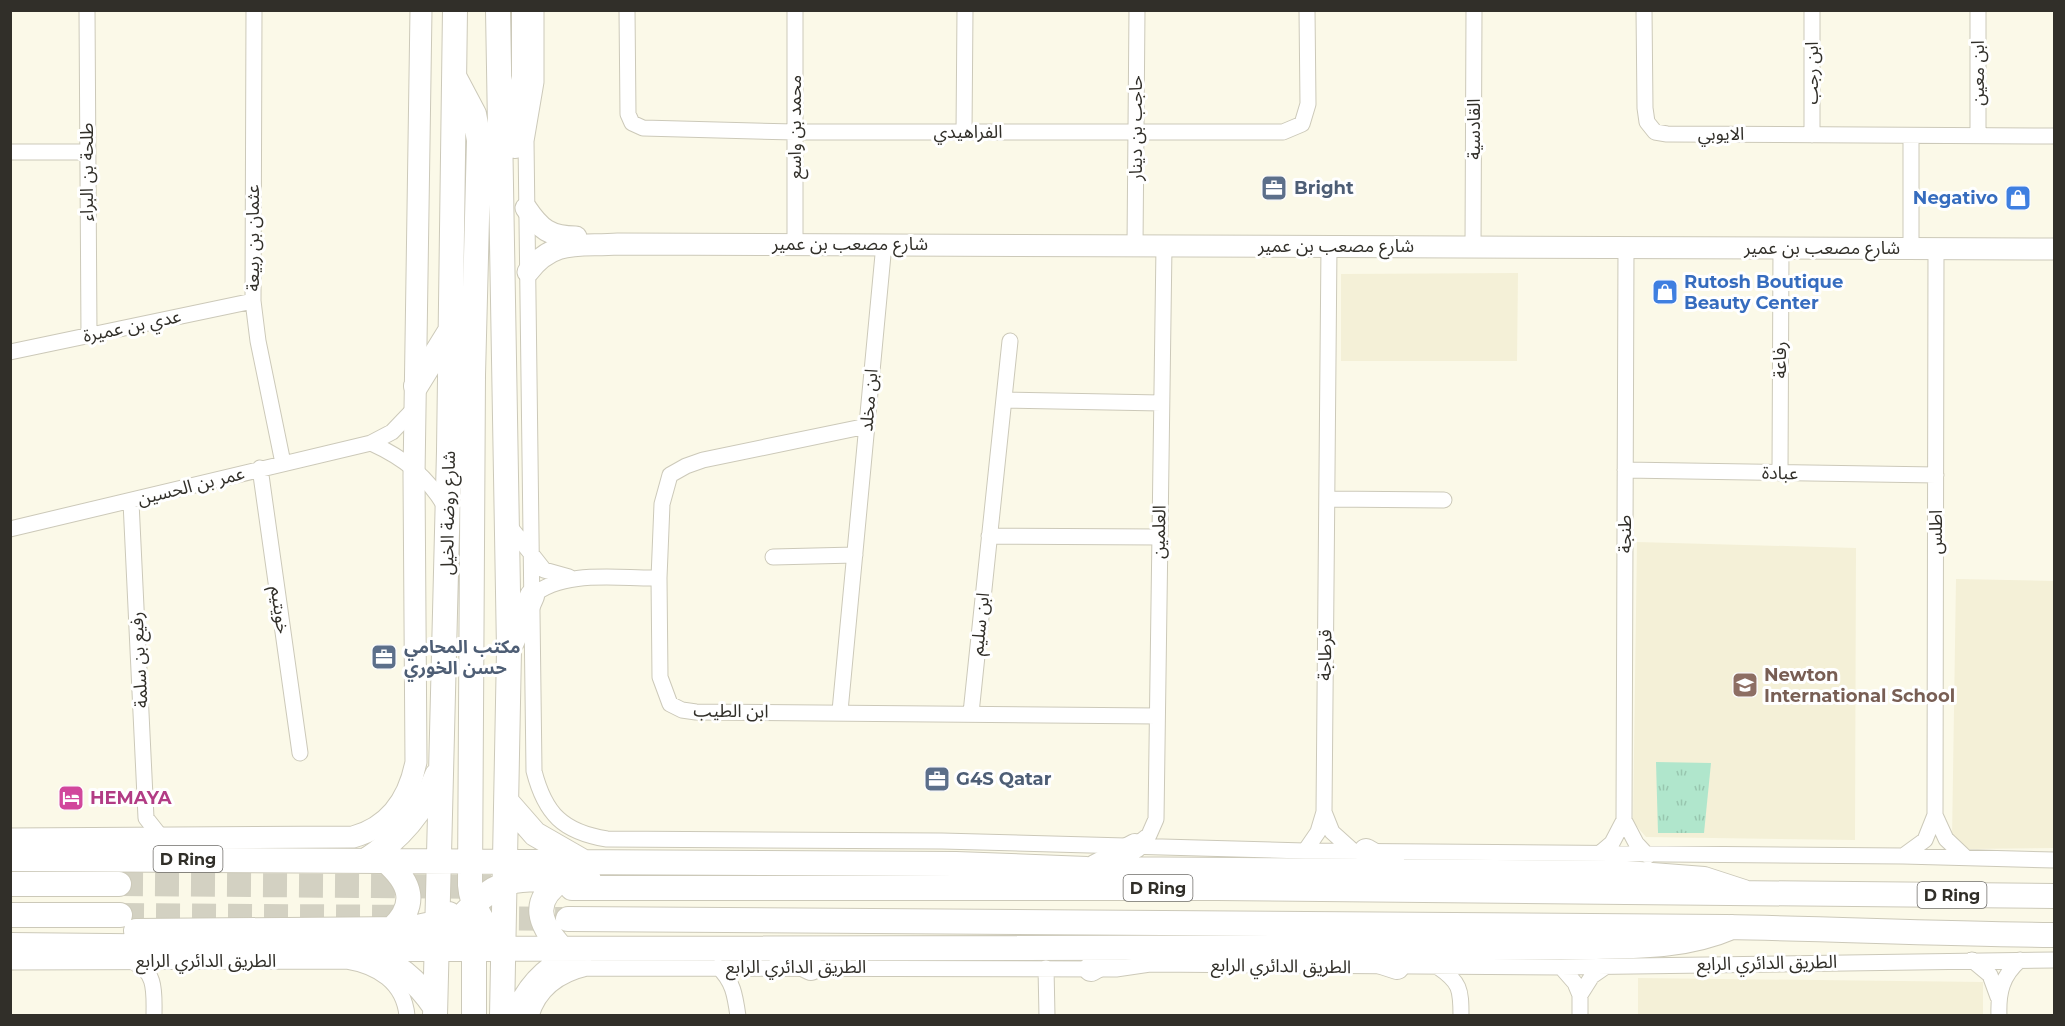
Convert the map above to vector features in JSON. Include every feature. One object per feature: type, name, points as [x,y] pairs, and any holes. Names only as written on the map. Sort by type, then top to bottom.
[{"type":"main road","name":"شارع روضة الخيل","points":[[435,1011],[447,511],[455,10]]},
{"type":"main road","points":[[498,10],[509,650],[502,1016]]},
{"type":"main road","points":[[502,279],[512,232],[516,117],[524,77],[524,10]]},
{"type":"main road","points":[[455,77],[474,114],[479,140],[472,387],[468,905],[474,949],[474,1016]]},
{"type":"main road","points":[[416,397],[450,331]]},
{"type":"main road","points":[[509,650],[532,596]]},
{"type":"main road","points":[[392,929],[402,920],[407,908],[408,894],[405,882],[376,861],[414,818],[432,788],[441,764]]},
{"type":"main road","points":[[507,802],[536,834],[587,863]]},
{"type":"main road","points":[[1087,869],[1104,864],[1135,846]]},
{"type":"main road","points":[[1359,851],[1402,871]]},
{"type":"main road","name":"D Ring","points":[[10,859],[470,862],[505,874],[587,863],[889,864],[1087,869]]},
{"type":"main road","points":[[439,862],[468,905],[503,949]]},
{"type":"main road","points":[[505,874],[517,881],[567,884],[813,880],[854,874],[889,864]]},
{"type":"main road","points":[[1087,869],[1655,874],[1704,879],[1744,892]]},
{"type":"main road","points":[[72,945],[107,935],[138,930],[392,929],[436,923],[468,905],[505,874]]},
{"type":"main road","points":[[562,948],[543,926],[541,912],[547,893],[567,884]]},
{"type":"main road","name":"D Ring","points":[[567,884],[2055,896]]},
{"type":"main road","points":[[10,885],[119,885]]},
{"type":"main road","points":[[435,949],[468,905]]},
{"type":"main road","points":[[10,915],[120,915]]},
{"type":"main road","name":"الطريق الدائري الرابع","points":[[568,919],[1069,919],[1732,927],[2055,935]]},
{"type":"main road","name":"D Ring","points":[[10,945],[354,949],[609,948],[760,957],[1127,948],[1656,945],[1695,940],[1732,927]]},
{"type":"main road","points":[[1338,947],[1397,967]]},
{"type":"main road","points":[[516,1016],[522,999],[550,968],[568,957],[609,948]]},
{"type":"main road","points":[[1091,969],[1127,948]]},
{"type":"main road","points":[[354,949],[386,960],[400,969],[425,993],[435,1011]]},
{"type":"main road","points":[[760,957],[812,968]]},
{"type":"street","name":"طلحة بن البراء","points":[[87,10],[89,334]]},
{"type":"street","name":"عثمان بن ربيعة","points":[[254,10],[253,301],[258,341],[283,463]]},
{"type":"street","name":"شارع روضة الخيل","points":[[161,837],[338,839],[353,837],[376,828],[404,800],[412,784],[416,762],[414,468],[421,10]]},
{"type":"street","points":[[536,10],[536,82],[526,141],[534,771],[539,789],[555,818],[571,829],[607,839],[942,840],[1305,851],[1903,856],[2055,860]]},
{"type":"street","name":"الفراهيدي","points":[[627,10],[627,103],[632,123],[655,130],[1137,133],[1283,132],[1302,124],[1308,104],[1307,10]]},
{"type":"street","name":"محمد بن واسع","points":[[795,10],[795,244]]},
{"type":"street","points":[[964,132],[965,10]]},
{"type":"street","name":"حاجب بن دينار","points":[[1135,245],[1137,10]]},
{"type":"street","name":"القادسية","points":[[1473,247],[1474,10]]},
{"type":"street","name":"الايوبي","points":[[1644,10],[1645,108],[1647,122],[1655,132],[1667,134],[2055,136]]},
{"type":"street","name":"ابن رجب","points":[[1812,10],[1812,135]]},
{"type":"street","name":"ابن معين","points":[[1978,10],[1978,136]]},
{"type":"street","points":[[1911,135],[1911,249]]},
{"type":"street","points":[[10,153],[87,152]]},
{"type":"street","name":"شارع مصعب بن عمير","points":[[526,207],[537,224],[549,234],[618,244]]},
{"type":"street","name":"شارع مصعب بن عمير","points":[[528,272],[542,254],[554,248],[618,244],[2055,249]]},
{"type":"street","name":"ابن مخلد","points":[[840,711],[884,244]]},
{"type":"street","name":"العلمين","points":[[1156,819],[1164,246]]},
{"type":"street","name":"قرطاجة","points":[[1305,851],[1318,832],[1324,812],[1329,246]]},
{"type":"street","name":"طنجة","points":[[1624,820],[1626,247]]},
{"type":"street","name":"رفاعة","points":[[1780,473],[1781,248]]},
{"type":"street","name":"اطلس","points":[[1903,856],[1924,840],[1935,815],[1936,249]]},
{"type":"street","name":"عدي بن عميرة","points":[[10,352],[253,301]]},
{"type":"street","name":"ابن سليم","points":[[971,713],[1010,341]]},
{"type":"street","name":"عمر بن الحسين","points":[[10,529],[371,443],[392,432],[416,397]]},
{"type":"street","points":[[1004,400],[1161,403]]},
{"type":"street","name":"ابن الطيب","points":[[867,426],[703,460],[670,475],[662,504],[659,578],[660,677],[670,705],[696,712],[840,711],[1157,716]]},
{"type":"street","points":[[371,443],[394,453],[414,468],[427,481],[447,511]]},
{"type":"street","name":"خويتيم","points":[[260,468],[300,753]]},
{"type":"street","name":"عبادة","points":[[1625,470],[1936,476]]},
{"type":"street","points":[[1327,499],[1444,500]]},
{"type":"street","name":"رفيع بن سلمة","points":[[130,502],[146,818]]},
{"type":"street","points":[[507,523],[544,570],[578,579]]},
{"type":"street","points":[[989,536],[1159,537]]},
{"type":"street","points":[[773,557],[855,555]]},
{"type":"street","points":[[532,596],[545,585],[578,579],[659,578]]},
{"type":"street","name":"قرطاجة","points":[[1324,812],[1332,832],[1359,851]]},
{"type":"street","name":"اطلس","points":[[1935,815],[1946,839],[1965,857]]},
{"type":"street","points":[[130,838],[146,818],[161,837],[185,859]]},
{"type":"street","points":[[1135,846],[1149,835],[1156,819]]},
{"type":"street","points":[[1156,819],[1165,835],[1179,847]]},
{"type":"street","points":[[1599,854],[1617,836],[1624,820]]},
{"type":"street","points":[[1624,820],[1636,843],[1648,855]]},
{"type":"street","points":[[10,839],[161,837]]},
{"type":"street","points":[[735,993],[744,976],[760,957]]},
{"type":"street","name":"الطريق الدائري الرابع","points":[[531,1016],[535,1003],[543,993],[568,972],[587,968],[718,967],[760,957]]},
{"type":"street","points":[[1972,960],[1990,975],[1998,997],[1999,1016]]},
{"type":"street","points":[[1998,997],[2005,976],[2020,960]]},
{"type":"street","name":"الطريق الدائري الرابع","points":[[812,968],[1116,969],[1150,964],[1605,967],[2055,960]]},
{"type":"street","name":"الطريق الدائري الرابع","points":[[10,962],[346,961],[364,964],[381,971],[394,984],[406,1005],[407,1016]]},
{"type":"street","points":[[132,962],[148,972],[154,988]]},
{"type":"street","points":[[154,1016],[154,988],[159,972],[170,962]]},
{"type":"street","points":[[718,967],[726,975],[735,993],[738,1016]]},
{"type":"street","points":[[1438,967],[1456,982],[1461,991],[1461,1016]]},
{"type":"street","points":[[1461,991],[1484,967]]},
{"type":"street","points":[[1561,967],[1575,983],[1580,995],[1580,1016]]},
{"type":"street","points":[[1580,995],[1592,976],[1605,967]]},
{"type":"street","points":[[1046,968],[1047,1016]]},
{"type":"shaded area","points":[[1518,273],[1517,361],[1341,361],[1341,274]]},
{"type":"shaded area","name":"Newton International School","points":[[1637,542],[1856,548],[1855,840],[1646,837],[1633,822]]},
{"type":"shaded area","points":[[1956,579],[2054,581],[2054,848],[1969,849],[1952,840]]},
{"type":"shaded area","points":[[1638,978],[1983,982],[1983,1015],[1638,1015]]},
{"type":"green space","points":[[1656,762],[1711,763],[1704,833],[1658,833]]},
{"type":"tunnel","points":[[119,884],[491,887]]},
{"type":"tunnel","points":[[120,915],[418,917]]},
{"type":"tunnel","points":[[483,918],[562,919]]},
{"type":"place","name":"Bright","points":[[1274,188]]},
{"type":"place","name":"Negativo","points":[[2018,198]]},
{"type":"place","name":"Rutosh Boutique Beauty Center","points":[[1665,292]]},
{"type":"place","name":"مكتب المحامي حسن الخوري","points":[[384,657]]},
{"type":"place","name":"Newton International School","points":[[1745,685]]},
{"type":"place","name":"G4S Qatar","points":[[937,779]]},
{"type":"place","name":"HEMAYA","points":[[71,798]]}]
